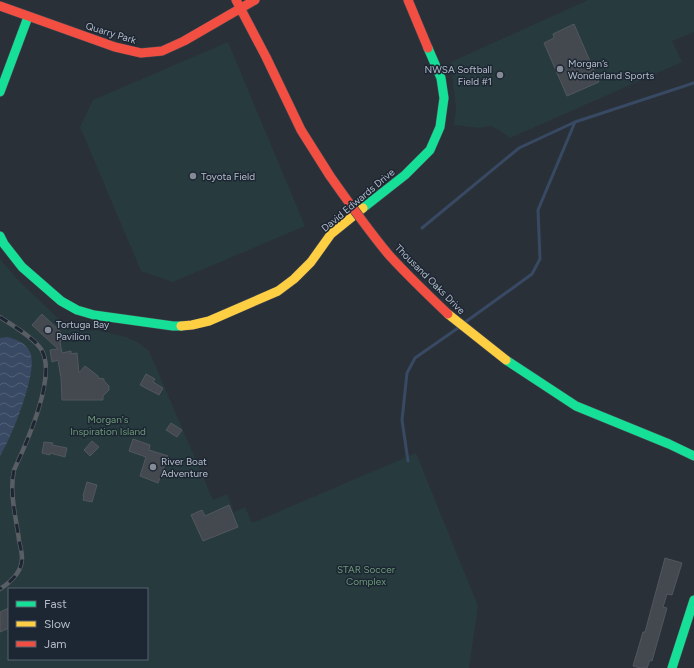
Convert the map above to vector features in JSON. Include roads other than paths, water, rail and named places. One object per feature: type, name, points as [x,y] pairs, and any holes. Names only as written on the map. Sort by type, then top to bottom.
[{"type":"street","name":"Thousand Oaks Drive","points":[[236,0],[301,130],[330,176],[380,244],[399,266],[449,315],[506,360],[576,406],[669,444],[694,456]]},
{"type":"street","name":"Quarry Park","points":[[0,6],[115,47],[141,53],[162,51],[184,41],[255,0]]},
{"type":"street","name":"David Edwards Drive","points":[[0,236],[4,244],[22,267],[44,286],[76,310],[94,315],[173,326],[192,325],[209,321],[278,291],[294,279],[311,262],[331,234],[405,175],[430,150],[440,127],[444,98],[441,78],[408,0]]},
{"type":"street","points":[[0,92],[28,16]]},
{"type":"street","name":"Thousand Oaks Drive","points":[[669,444],[694,447]]},
{"type":"street","points":[[672,668],[694,600]]},
{"type":"water","points":[[7,337],[17,340],[26,346],[30,352],[32,361],[31,374],[17,421],[0,456],[0,338]]},
{"type":"waterway","points":[[422,228],[519,148],[575,122],[694,83]]},
{"type":"waterway","points":[[464,323],[532,274],[540,259],[538,210],[575,122]]},
{"type":"waterway","points":[[408,461],[402,420],[407,373],[415,358],[458,328]]},
{"type":"railway","points":[[0,317],[28,336],[41,349],[45,361],[46,375],[38,410],[26,444],[14,470],[12,487],[22,563],[15,576],[0,589]]},
{"type":"place","name":"Morgan’s Wonderland Sports","points":[[560,69]]},
{"type":"place","name":"NWSA Softball Field #1","points":[[500,75]]},
{"type":"place","name":"Toyota Field","points":[[193,176]]},
{"type":"place","name":"Tortuga Bay Pavilion","points":[[48,330]]},
{"type":"place","name":"River Boat Adventure","points":[[153,467]]},
{"type":"park label","name":"Morgan's Inspiration Island","points":[[108,424]]},
{"type":"park label","name":"STAR Soccer Complex","points":[[366,574]]}]
